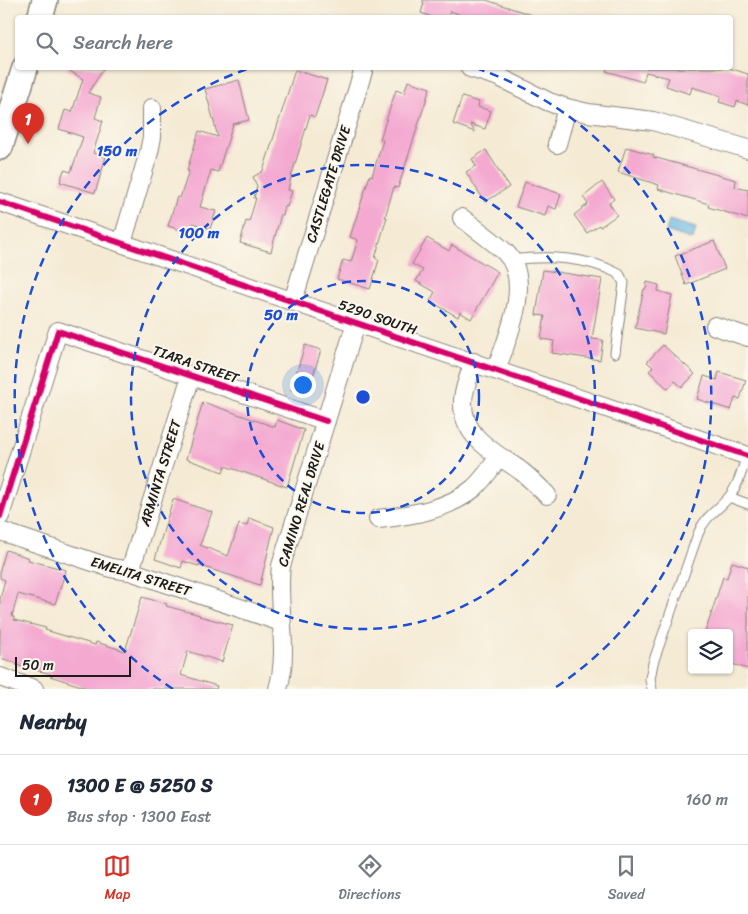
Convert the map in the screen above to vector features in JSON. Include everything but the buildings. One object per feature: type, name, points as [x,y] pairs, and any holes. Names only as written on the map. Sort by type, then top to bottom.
[{"type":"main road","points":[[41,15],[46,0]]},
{"type":"main road","points":[[0,148],[24,70]]},
{"type":"street","name":"CASTLEGATE DRIVE","points":[[293,301],[363,70]]},
{"type":"street","points":[[476,70],[499,77],[549,102],[567,108],[588,114],[653,121],[748,149]]},
{"type":"street","points":[[122,243],[149,152],[152,137],[152,108]]},
{"type":"street","points":[[557,144],[567,108]]},
{"type":"street","name":"5290 SOUTH","points":[[0,202],[747,456]]},
{"type":"street","points":[[462,218],[506,252],[515,269],[518,284],[516,304],[496,370]]},
{"type":"street","name":"CAMINO REAL DRIVE","points":[[278,689],[283,662],[279,597],[281,566],[356,323]]},
{"type":"street","points":[[715,326],[748,336]]},
{"type":"street","name":"TIARA STREET","points":[[0,516],[58,331],[326,421]]},
{"type":"street","points":[[474,362],[463,395],[464,417],[471,431],[499,457],[521,471],[548,495]]},
{"type":"street","name":"ARMINTA STREET","points":[[130,571],[190,376]]},
{"type":"street","points":[[378,519],[419,513],[459,498],[475,487],[499,457]]},
{"type":"street","name":"EMELITA STREET","points":[[0,531],[111,568],[130,571],[281,622]]},
{"type":"street","points":[[0,678],[34,689]]},
{"type":"lane","points":[[511,260],[542,257],[591,262],[619,274],[624,283],[615,353]]},
{"type":"lane","points":[[652,689],[650,679],[653,663],[701,526],[710,514],[729,497],[736,486],[747,456]]},
{"type":"lane","points":[[729,497],[748,504]]},
{"type":"water","points":[[669,220],[696,228],[693,240],[666,231]]},
{"type":"cycle path","points":[[0,202],[748,456]]},
{"type":"cycle path","points":[[0,516],[58,331],[326,421]]},
{"type":"place","name":"1300 E @ 5250 S","points":[[28,144]]}]
